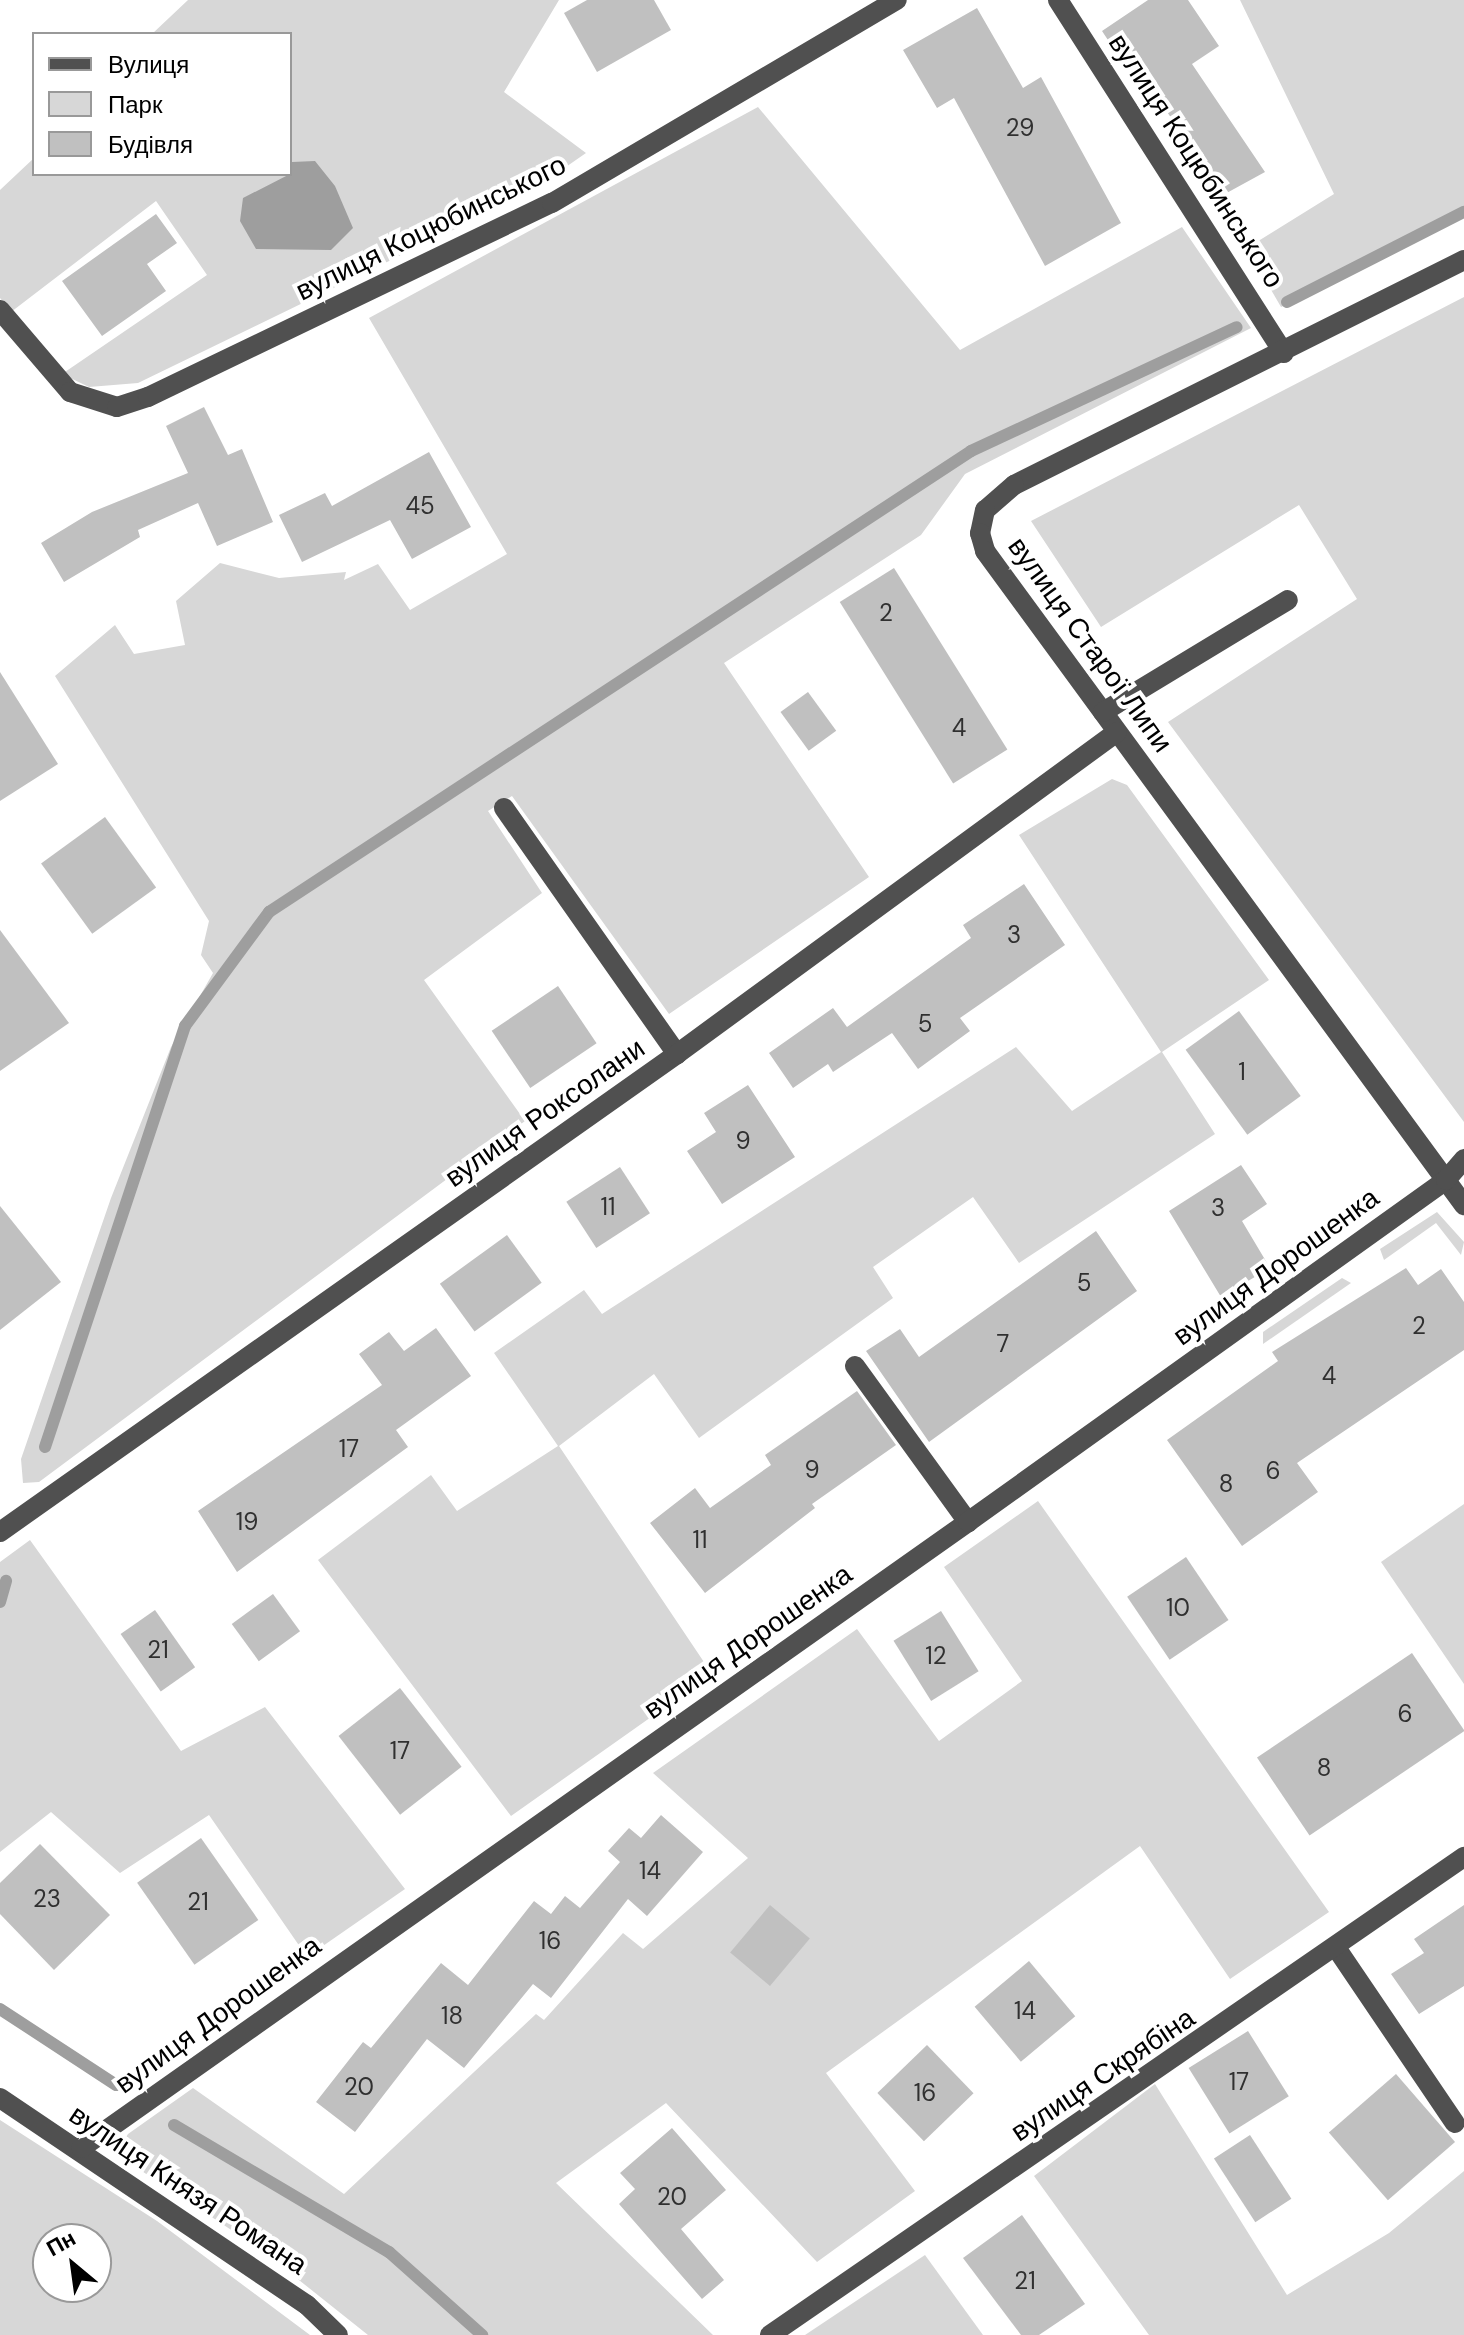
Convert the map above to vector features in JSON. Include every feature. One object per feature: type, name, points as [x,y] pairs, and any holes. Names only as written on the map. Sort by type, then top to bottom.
[{"type":"street","name":"вулиця Коцюбинського","points":[[0,310],[70,392],[117,407],[148,397],[552,203],[897,0]]},
{"type":"street","name":"вулиця Коцюбинського","points":[[1058,0],[1284,353]]},
{"type":"street","name":"вулиця Старої Липи","points":[[1464,260],[1284,353],[1014,485],[985,510],[980,533],[985,551],[1464,1205]]},
{"type":"street","points":[[1103,712],[1288,600]]},
{"type":"street","name":"вулиця Роксолани","points":[[0,1532],[677,1054],[1117,732]]},
{"type":"street","points":[[504,808],[677,1054]]},
{"type":"street","name":"вулиця Дорошенка","points":[[81,2148],[968,1522],[1446,1180],[1464,1159]]},
{"type":"street","points":[[855,1366],[968,1522]]},
{"type":"street","name":"вулиця Скрябіна","points":[[770,2335],[1337,1949],[1464,1857]]},
{"type":"street","points":[[1337,1949],[1455,2123]]},
{"type":"street","name":"вулиця Князя Романа","points":[[0,2098],[81,2148],[307,2305],[338,2335]]},
{"type":"green space","points":[[188,0],[559,0],[504,92],[586,153],[527,194],[138,383],[89,387],[62,374],[207,275],[156,201],[11,312],[0,298],[0,190],[32,160],[32,176],[292,176],[292,32],[154,32]]},
{"type":"green space","points":[[1240,0],[1464,0],[1464,217],[1281,307],[1247,248],[1334,194]]},
{"type":"green space","points":[[758,107],[960,350],[1182,227],[1251,328],[965,474],[921,535],[724,663],[869,877],[669,1014],[512,796],[488,811],[542,893],[424,980],[525,1121],[39,1482],[23,1483],[21,1459],[111,1198],[171,1047],[213,973],[201,955],[209,921],[55,676],[115,625],[134,654],[185,645],[176,601],[220,563],[279,578],[346,572],[344,580],[378,564],[410,610],[507,554],[369,318]]},
{"type":"green space","points":[[1464,297],[1464,1122],[1168,722],[1357,599],[1299,505],[1101,627],[1031,521]]},
{"type":"green space","points":[[1112,779],[1127,785],[1269,980],[1162,1052],[1215,1134],[1019,1263],[973,1197],[873,1267],[893,1298],[699,1438],[654,1374],[559,1446],[712,1674],[511,1816],[318,1560],[431,1475],[457,1511],[558,1446],[494,1353],[584,1290],[602,1314],[1016,1047],[1072,1111],[1161,1052],[1019,835]]},
{"type":"green space","points":[[1437,1212],[1464,1242],[1461,1255],[1436,1223],[1384,1260],[1380,1249]]},
{"type":"green space","points":[[1342,1278],[1351,1283],[1263,1344],[1263,1332]]},
{"type":"green space","points":[[1038,1501],[1329,1912],[1230,1979],[1140,1846],[826,2073],[915,2191],[817,2262],[666,2103],[556,2183],[713,2335],[368,2335],[260,2249],[125,2160],[121,2145],[128,2134],[193,2088],[344,2194],[536,2014],[544,2020],[623,1933],[643,1949],[748,1858],[653,1773],[857,1629],[939,1741],[1022,1681],[944,1567]]},
{"type":"green space","points":[[1464,1504],[1464,1684],[1381,1562]]},
{"type":"green space","points":[[30,1540],[181,1751],[265,1707],[405,1889],[307,1957],[209,1815],[120,1873],[51,1812],[0,1852],[0,1562]]},
{"type":"green space","points":[[1155,2084],[1287,2295],[1389,2233],[1464,2171],[1464,2335],[1149,2335],[1034,2176]]},
{"type":"green space","points":[[0,2120],[157,2221],[310,2335],[0,2335]]},
{"type":"green space","points":[[925,2255],[983,2335],[805,2335]]},
{"type":"shaded area","points":[[315,161],[335,186],[353,228],[331,250],[256,249],[240,221],[243,198],[286,176],[292,176],[292,162]]},
{"type":"building","points":[[587,0],[654,0],[671,30],[597,72],[564,13]]},
{"type":"building","points":[[1148,0],[1188,0],[1219,46],[1192,64],[1265,172],[1223,195],[1153,91],[1145,96],[1102,31]]},
{"type":"building","points":[[977,8],[1023,88],[1041,77],[1121,223],[1045,266],[954,98],[937,108],[903,50]]},
{"type":"building","points":[[156,214],[177,243],[147,264],[166,291],[102,336],[62,281]]},
{"type":"building","points":[[204,407],[228,455],[242,449],[273,522],[217,546],[198,503],[138,530],[140,537],[64,582],[41,543],[92,512],[188,473],[166,426]]},
{"type":"building","points":[[429,452],[471,527],[412,559],[390,520],[302,562],[279,515],[325,493],[332,506]]},
{"type":"building","points":[[894,568],[1007,749],[953,783],[840,602]]},
{"type":"building","points":[[0,672],[58,764],[0,801]]},
{"type":"building","points":[[808,692],[836,731],[809,751],[780,712]]},
{"type":"building","points":[[105,817],[156,887],[92,934],[41,863]]},
{"type":"building","points":[[1024,884],[1065,945],[960,1018],[970,1031],[918,1069],[892,1033],[833,1072],[828,1064],[793,1088],[769,1053],[833,1008],[847,1027],[971,938],[963,925]]},
{"type":"building","points":[[0,930],[69,1023],[0,1071]]},
{"type":"building","points":[[558,986],[597,1043],[530,1088],[492,1031]]},
{"type":"building","points":[[1239,1011],[1301,1096],[1247,1135],[1186,1050]]},
{"type":"building","points":[[748,1085],[795,1157],[722,1204],[687,1151],[716,1132],[704,1113]]},
{"type":"building","points":[[1241,1165],[1267,1204],[1242,1221],[1270,1268],[1221,1297],[1169,1211]]},
{"type":"building","points":[[620,1167],[650,1213],[596,1248],[566,1202]]},
{"type":"building","points":[[0,1206],[61,1282],[0,1330]]},
{"type":"building","points":[[1096,1231],[1137,1291],[929,1442],[866,1351],[900,1329],[919,1357]]},
{"type":"building","points":[[507,1235],[542,1283],[475,1332],[440,1284]]},
{"type":"building","points":[[1406,1268],[1418,1285],[1441,1269],[1464,1302],[1464,1350],[1297,1463],[1318,1492],[1242,1546],[1167,1440],[1278,1361],[1272,1352]]},
{"type":"building","points":[[436,1328],[471,1376],[396,1430],[408,1447],[237,1572],[198,1511],[382,1385],[359,1354],[389,1332],[404,1351]]},
{"type":"building","points":[[857,1391],[896,1445],[812,1504],[815,1508],[705,1593],[650,1523],[695,1488],[710,1508],[771,1465],[765,1455]]},
{"type":"building","points":[[1186,1557],[1228,1620],[1170,1660],[1127,1597]]},
{"type":"building","points":[[273,1594],[300,1631],[259,1661],[232,1624]]},
{"type":"building","points":[[155,1610],[195,1667],[161,1691],[121,1634]]},
{"type":"building","points":[[941,1611],[979,1671],[931,1701],[894,1641]]},
{"type":"building","points":[[1412,1653],[1464,1731],[1310,1835],[1257,1758]]},
{"type":"building","points":[[400,1688],[462,1767],[400,1815],[339,1736]]},
{"type":"building","points":[[661,1815],[703,1852],[647,1916],[628,1899],[551,1998],[533,1984],[464,2068],[427,2039],[355,2132],[316,2102],[363,2042],[371,2048],[441,1963],[468,1985],[534,1901],[551,1914],[565,1896],[580,1908],[620,1862],[608,1851],[629,1828],[641,1838]]},
{"type":"building","points":[[201,1838],[258,1920],[194,1965],[137,1883]]},
{"type":"building","points":[[40,1844],[110,1915],[54,1970],[0,1914],[0,1883]]},
{"type":"building","points":[[770,1905],[810,1938],[770,1986],[730,1952]]},
{"type":"building","points":[[1464,1905],[1464,1986],[1419,2014],[1391,1974],[1424,1953],[1414,1939]]},
{"type":"building","points":[[1029,1961],[1075,2016],[1021,2062],[975,2007]]},
{"type":"building","points":[[1248,2031],[1289,2096],[1229,2133],[1189,2068]]},
{"type":"building","points":[[927,2045],[974,2093],[924,2141],[877,2093]]},
{"type":"building","points":[[1396,2074],[1455,2142],[1388,2200],[1329,2132]]},
{"type":"building","points":[[672,2128],[726,2190],[681,2229],[724,2280],[702,2299],[619,2204],[635,2189],[620,2173]]},
{"type":"building","points":[[1250,2135],[1291,2199],[1255,2222],[1214,2158]]},
{"type":"building","points":[[1022,2215],[1085,2304],[1039,2335],[1021,2335],[963,2258]]},
{"type":"waterway","points":[[1287,302],[1464,212]]},
{"type":"waterway","points":[[45,1447],[185,1026],[269,912],[971,451],[1237,327]]},
{"type":"waterway","points":[[0,1602],[6,1581]]},
{"type":"waterway","points":[[0,2009],[116,2085]]},
{"type":"waterway","points":[[174,2125],[389,2252],[482,2335]]}]
